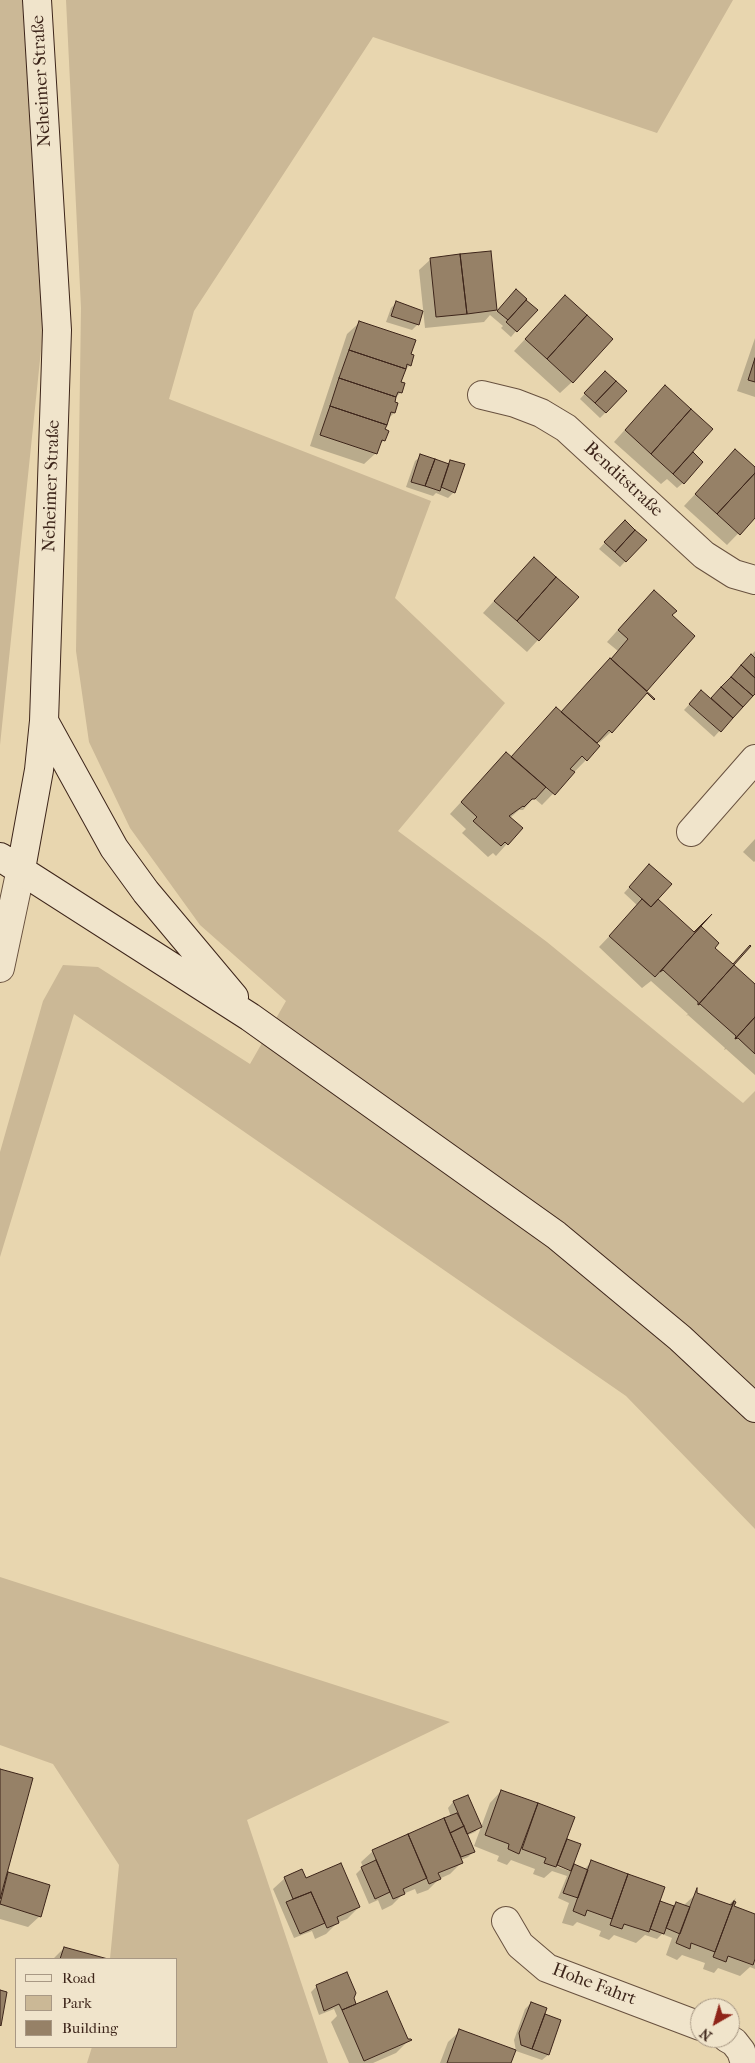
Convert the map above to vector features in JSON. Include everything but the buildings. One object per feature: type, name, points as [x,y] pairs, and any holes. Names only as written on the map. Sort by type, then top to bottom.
[{"type":"main road","name":"Neheimer Straße","points":[[0,968],[10,863],[39,770],[44,721],[57,330],[37,0]]},
{"type":"main road","name":"Benditstraße","points":[[482,395],[515,403],[541,413],[566,428],[704,555],[734,574],[755,580]]},
{"type":"main road","points":[[44,721],[114,848],[146,892],[250,1018]]},
{"type":"main road","points":[[691,832],[755,760]]},
{"type":"main road","points":[[10,863],[250,1018],[556,1235],[680,1338],[755,1408]]},
{"type":"main road","name":"Hohe Fahrt","points":[[506,1921],[520,1945],[547,1968],[690,2022]]},
{"type":"main road","points":[[739,2048],[745,2063]]},
{"type":"green space","points":[[0,0],[25,0],[43,331],[0,745]]},
{"type":"green space","points":[[66,0],[733,0],[657,133],[373,37],[194,311],[169,399],[431,501],[395,598],[505,703],[398,831],[547,942],[743,1103],[755,1091],[755,1529],[626,1396],[74,1014],[0,1257],[0,1152],[43,1001],[63,965],[98,967],[250,1064],[286,1001],[200,925],[130,828],[89,742],[76,651],[81,308]]},
{"type":"green space","points":[[0,1577],[450,1722],[247,1820],[328,2063],[87,2063],[92,2048],[178,2048],[178,1958],[110,1958],[119,1865],[53,1764],[0,1745]]}]
